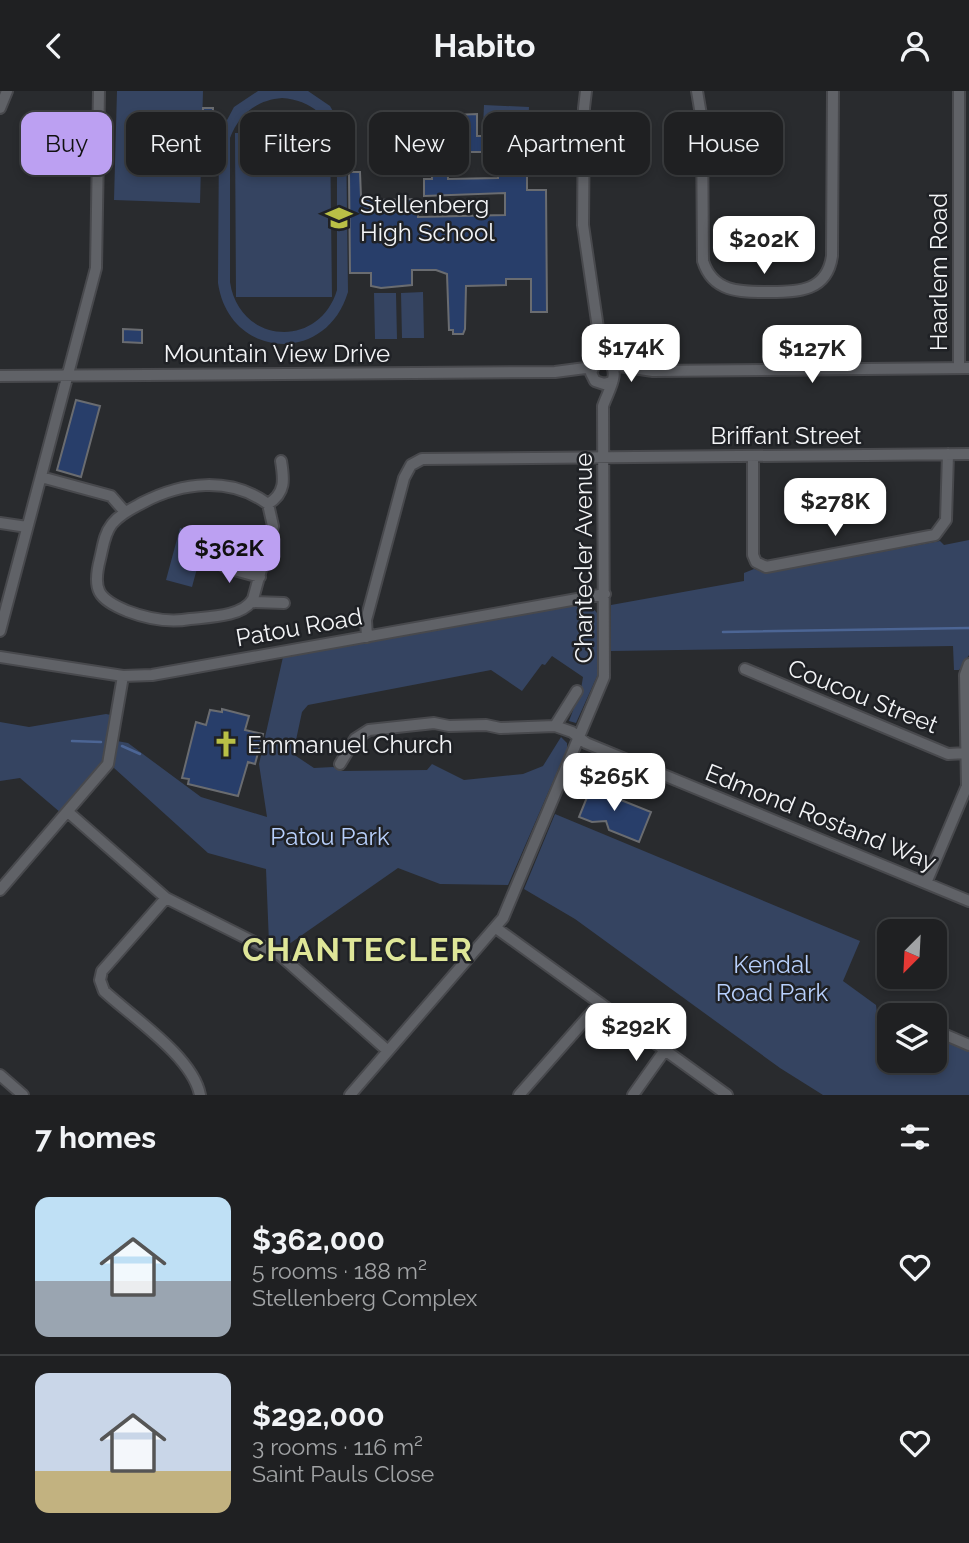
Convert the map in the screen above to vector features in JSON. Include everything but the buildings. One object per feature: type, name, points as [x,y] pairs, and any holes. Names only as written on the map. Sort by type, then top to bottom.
[{"type":"street","points":[[0,108],[7,91]]},
{"type":"street","points":[[0,631],[97,260],[99,91]]},
{"type":"street","points":[[586,91],[583,225],[600,342],[612,371],[964,368]]},
{"type":"street","points":[[697,91],[702,121],[702,254],[708,273],[721,286],[732,291],[798,292],[821,281],[831,263],[832,91]]},
{"type":"street","name":"Haarlem Road","points":[[959,91],[964,110],[964,368]]},
{"type":"street","name":"Chantecler Avenue","points":[[600,342],[594,365],[595,381],[603,405]]},
{"type":"street","name":"Mountain View Drive","points":[[0,376],[555,372],[594,365],[612,371],[601,384],[555,372]]},
{"type":"street","name":"Chantecler Avenue","points":[[350,1095],[496,928],[507,909],[605,673],[603,405],[612,371]]},
{"type":"street","points":[[753,456],[753,555],[756,562],[766,567],[935,535],[946,520],[947,454]]},
{"type":"street","name":"Briffant Street","points":[[367,636],[366,620],[404,478],[411,465],[427,458],[969,454]]},
{"type":"street","points":[[268,503],[276,499],[283,487],[281,461]]},
{"type":"street","points":[[41,477],[111,496],[125,512]]},
{"type":"street","points":[[190,485],[234,489],[252,494],[268,503],[273,526],[252,602],[243,609],[175,622],[136,614],[106,601],[98,591],[96,575],[108,530],[125,512],[158,495],[190,485]]},
{"type":"street","points":[[0,523],[27,527]]},
{"type":"street","points":[[214,560],[227,568],[260,577]]},
{"type":"street","name":"Patou Road","points":[[0,657],[123,676],[152,675],[605,594]]},
{"type":"street","points":[[252,602],[284,603]]},
{"type":"street","points":[[926,883],[966,789],[965,675],[969,664]]},
{"type":"street","name":"Coucou Street","points":[[745,669],[948,754],[967,753]]},
{"type":"street","points":[[0,890],[108,764],[123,676]]},
{"type":"street","points":[[340,764],[355,739],[374,728],[434,723],[500,728],[555,726],[577,691]]},
{"type":"street","name":"Edmond Rostand Way","points":[[555,726],[969,901]]},
{"type":"street","points":[[68,813],[166,898],[280,955],[388,1051]]},
{"type":"street","points":[[166,898],[105,968],[100,984],[104,991],[185,1065],[196,1082],[200,1095]]},
{"type":"street","points":[[496,928],[727,1095]]},
{"type":"street","points":[[519,1095],[600,1003]]},
{"type":"street","points":[[947,1036],[969,1045]]},
{"type":"street","points":[[633,1095],[665,1050]]},
{"type":"street","points":[[0,1075],[23,1095]]},
{"type":"green space","points":[[117,91],[203,91],[202,112],[126,112],[126,175],[201,175],[200,203],[114,200]]},
{"type":"green space","points":[[258,91],[308,91],[330,106],[333,112],[318,112],[311,106],[292,99],[273,99],[248,112],[240,112],[240,120],[230,138],[230,282],[236,303],[248,318],[263,328],[280,332],[298,330],[314,323],[328,309],[337,290],[337,175],[347,175],[348,292],[337,316],[320,333],[300,342],[279,344],[258,339],[240,327],[226,308],[218,283],[219,175],[226,175],[226,122],[234,107]]},
{"type":"green space","points":[[484,105],[529,107],[529,112],[484,112]]},
{"type":"green space","points":[[235,133],[240,133],[240,175],[331,175],[332,297],[236,297]]},
{"type":"green space","points":[[423,292],[424,338],[402,338],[401,293]]},
{"type":"green space","points":[[374,293],[396,293],[397,339],[375,339]]},
{"type":"green space","points":[[180,528],[206,535],[192,587],[166,580]]},
{"type":"green space","points":[[969,540],[969,655],[959,670],[954,670],[953,646],[611,651],[611,605],[744,581],[744,573],[754,569],[767,573],[940,541],[944,545]]},
{"type":"green space","name":"Patou Park","points":[[582,603],[590,605],[597,613],[598,674],[576,723],[569,721],[583,677],[552,656],[545,665],[542,664],[522,691],[491,670],[308,705],[302,712],[293,754],[314,768],[333,767],[342,771],[427,770],[432,764],[464,780],[523,774],[543,766],[561,737],[567,743],[567,749],[508,885],[440,884],[398,868],[282,949],[269,943],[266,869],[208,853],[114,768],[117,741],[128,743],[201,797],[267,817],[259,764],[283,657]]},
{"type":"green space","points":[[111,715],[103,764],[61,813],[20,778],[0,781],[0,722],[29,727]]},
{"type":"green space","name":"Kendal Road Park","points":[[555,814],[860,941],[843,981],[876,1005],[877,1073],[947,1073],[947,1040],[969,1050],[969,1095],[823,1095],[780,1068],[575,919],[524,889]]},
{"type":"waterway","points":[[723,632],[969,628]]},
{"type":"waterway","points":[[72,741],[101,742]]},
{"type":"waterway","points":[[122,746],[140,754]]},
{"type":"place","name":"Stellenberg High School","points":[[339,218]]},
{"type":"place","name":"Emmanuel Church","points":[[226,744]]},
{"type":"district","name":"CHANTECLER","points":[[358,949]]}]
